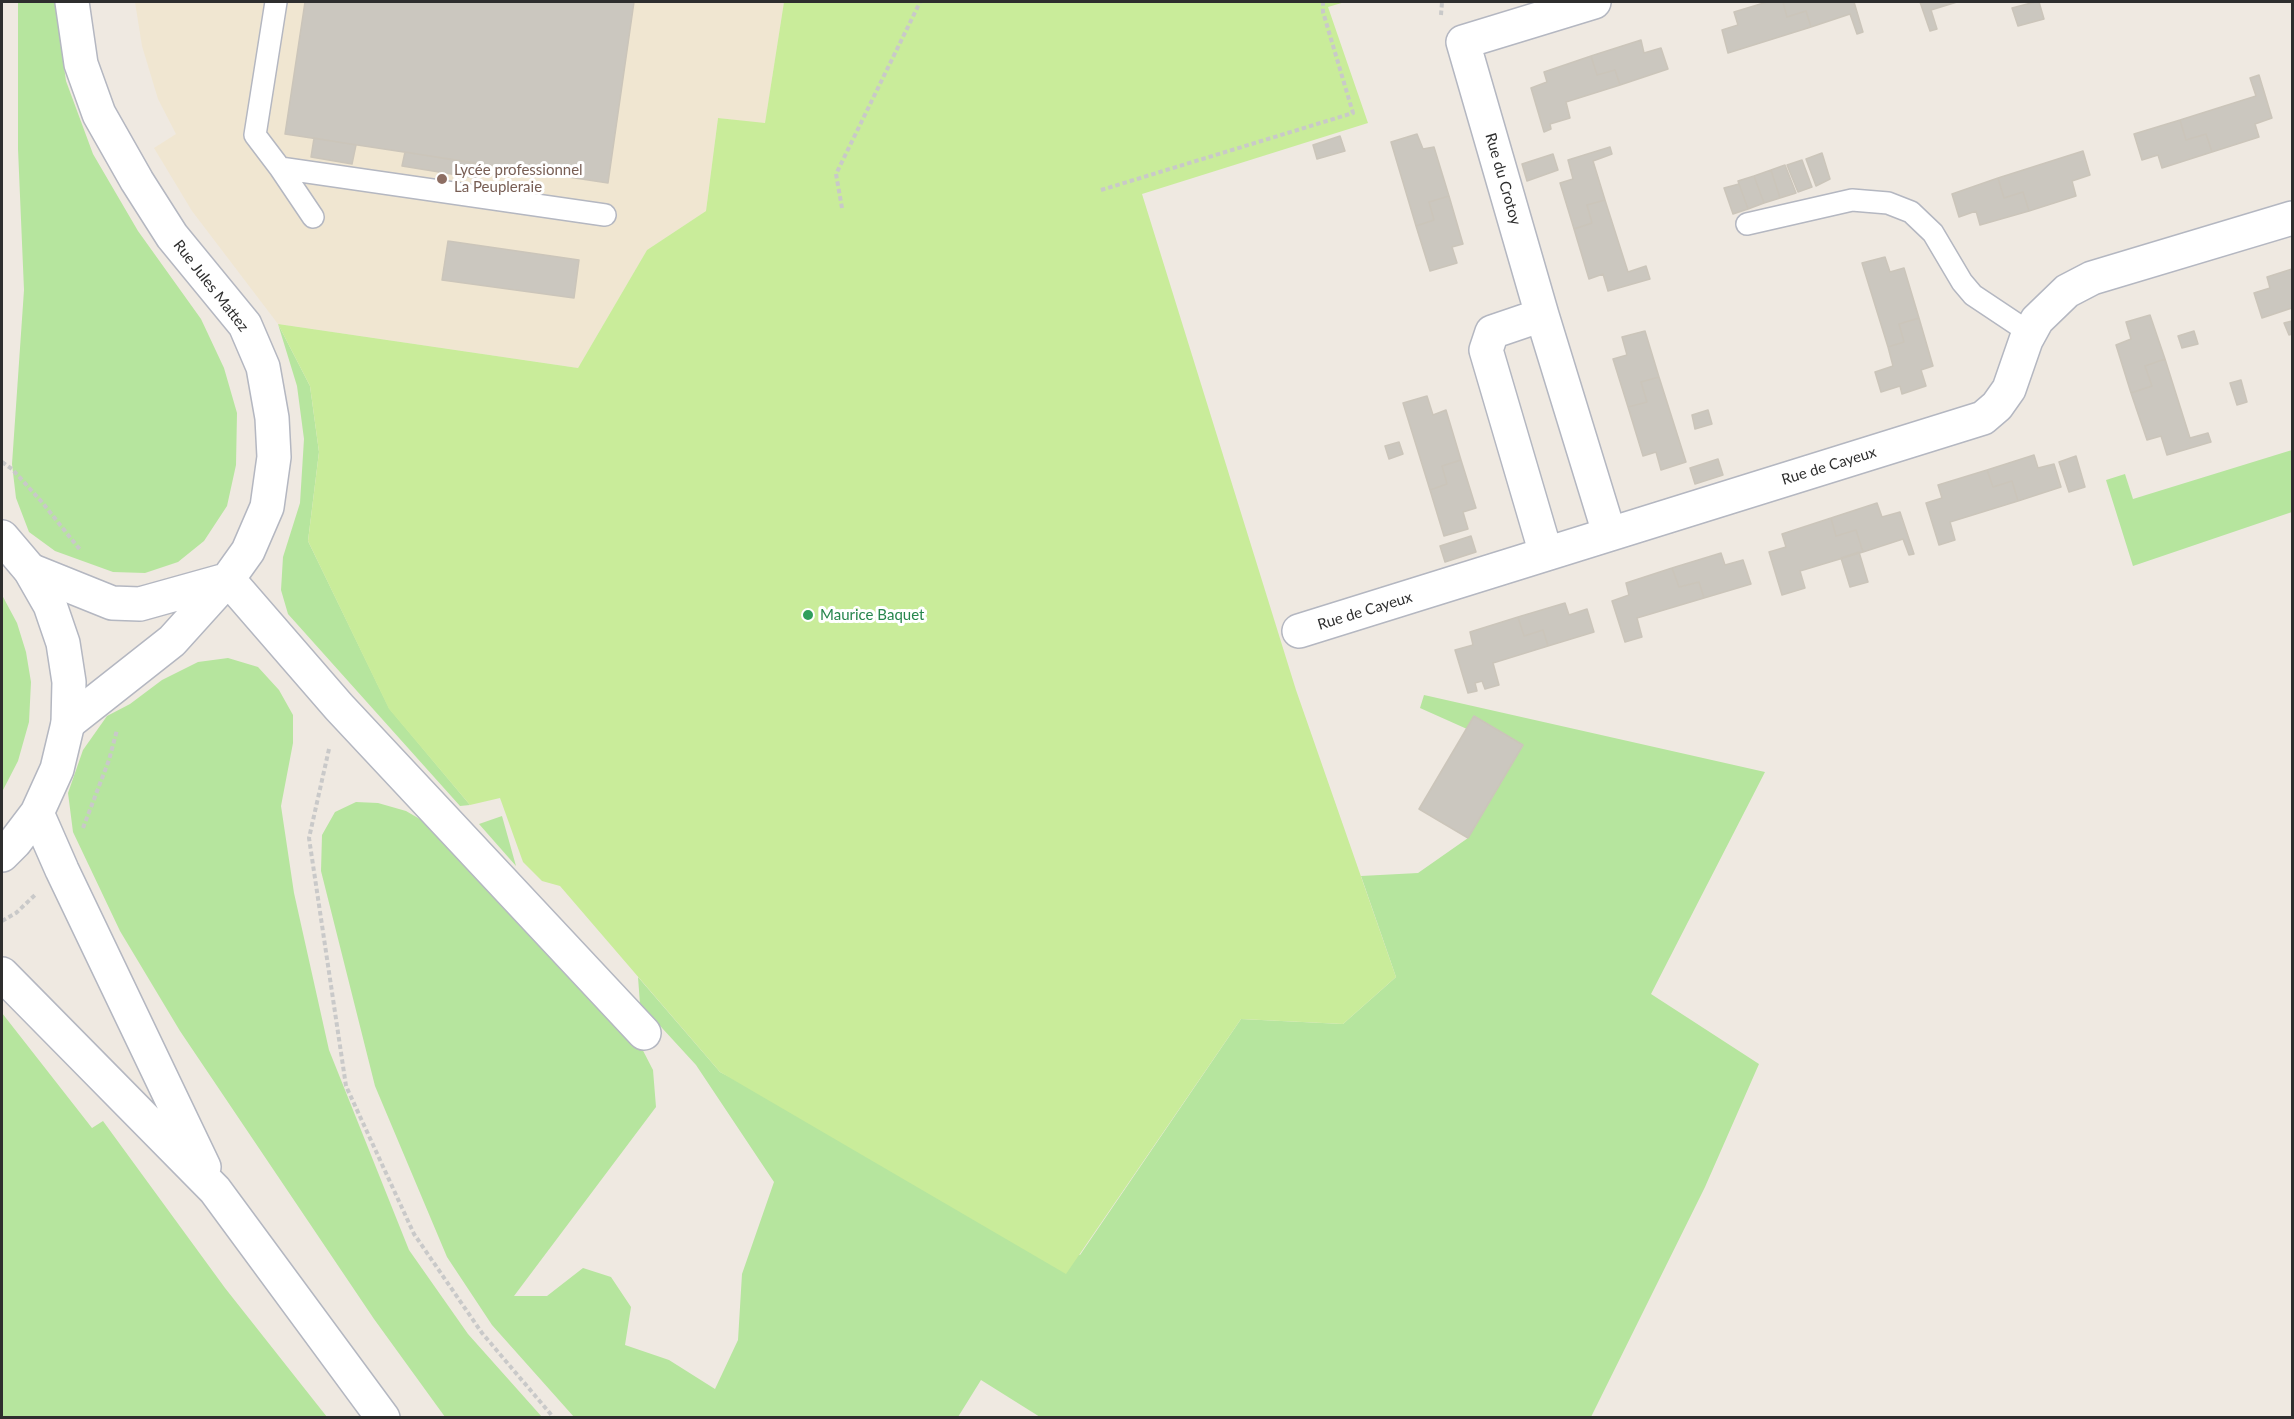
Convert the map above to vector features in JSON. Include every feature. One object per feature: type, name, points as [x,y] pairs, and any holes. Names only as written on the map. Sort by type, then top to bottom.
[{"type":"street","name":"Rue Jules Mattez","points":[[68,723],[172,640],[228,579],[248,550],[267,507],[274,457],[272,418],[263,367],[244,325],[172,236],[136,181],[99,114],[81,64],[72,2]]},
{"type":"street","name":"Rue du Crotoy","points":[[1594,2],[1463,42],[1542,315],[1609,533]]},
{"type":"street","name":"Rue de Cayeux","points":[[1299,631],[1983,418],[1997,406],[2009,389],[2037,320],[2067,291],[2092,278],[2292,218]]},
{"type":"street","points":[[1542,315],[1492,332],[1486,350],[1546,554]]},
{"type":"street","points":[[2,855],[37,813],[57,769],[68,723],[69,682],[63,643],[50,605],[30,570],[3,532]]},
{"type":"street","points":[[30,570],[112,603],[131,604],[176,596],[228,579],[339,707],[644,1033]]},
{"type":"street","points":[[37,813],[215,1190]]},
{"type":"street","points":[[2,974],[215,1190],[383,1418]]},
{"type":"lane","points":[[276,2],[255,135],[313,217]]},
{"type":"lane","points":[[280,168],[604,215]]},
{"type":"lane","points":[[1747,224],[1852,200],[1888,203],[1911,213],[1933,233],[1962,282],[1973,295],[2030,333]]},
{"type":"path","points":[[842,208],[836,174],[920,2]]},
{"type":"path","points":[[1101,190],[1353,113],[1323,12],[1323,2]]},
{"type":"path","points":[[2,462],[12,469],[41,501],[85,556]]},
{"type":"path","points":[[62,870],[87,820],[109,760],[124,708],[123,677]]},
{"type":"path","points":[[339,707],[309,838],[346,1086],[414,1234],[482,1333],[554,1418]]},
{"type":"shaded area","name":"Lycée professionnel La Peupleraie","points":[[135,2],[784,2],[765,124],[718,118],[706,211],[647,250],[578,368],[278,324],[192,211],[154,148],[176,134],[158,99],[142,46]]},
{"type":"green space","points":[[18,2],[55,2],[66,81],[93,154],[138,231],[201,319],[224,368],[237,413],[236,465],[227,506],[204,541],[178,562],[145,573],[113,572],[55,551],[29,532],[16,498],[12,464],[24,290],[18,149]]},
{"type":"green space","name":"Maurice Baquet","points":[[784,2],[1345,2],[1328,7],[1368,123],[1142,194],[1296,690],[1396,977],[1343,1024],[1241,1019],[1066,1274],[720,1072],[560,886],[542,881],[523,862],[500,798],[470,805],[389,709],[308,541],[319,452],[310,386],[278,324],[578,368],[647,250],[706,211],[718,118],[765,123]]},
{"type":"green space","points":[[278,324],[310,386],[319,452],[308,541],[389,708],[470,805],[460,806],[288,614],[281,590],[283,557],[300,503],[304,439],[297,386]]},
{"type":"green space","points":[[2292,450],[2292,512],[2133,566],[2106,480],[2125,474],[2133,499]]},
{"type":"green space","points":[[2,595],[17,623],[26,652],[31,682],[29,722],[18,761],[2,792]]},
{"type":"green space","points":[[228,658],[258,667],[279,690],[293,715],[293,743],[281,806],[294,893],[329,1050],[409,1250],[468,1334],[542,1417],[445,1417],[374,1319],[180,1031],[120,931],[73,832],[68,793],[83,750],[107,716],[130,704],[162,680],[198,662]]},
{"type":"green space","points":[[1424,695],[1765,772],[1651,994],[1759,1064],[1705,1187],[1591,1417],[1040,1417],[981,1380],[958,1417],[574,1417],[492,1325],[447,1257],[375,1086],[321,871],[322,835],[335,812],[356,802],[378,803],[406,811],[444,833],[636,1037],[653,1070],[656,1107],[514,1296],[547,1296],[583,1268],[611,1277],[631,1307],[625,1345],[669,1360],[715,1389],[738,1340],[742,1274],[774,1182],[696,1065],[640,1004],[638,977],[720,1072],[1080,1255],[1241,1019],[1343,1024],[1396,977],[1361,876],[1418,873],[1468,838],[1523,745],[1474,716],[1467,729],[1420,708]]},
{"type":"green space","points":[[502,816],[516,866],[479,824]]},
{"type":"green space","points":[[2,1013],[92,1128],[103,1121],[225,1288],[327,1417],[2,1417]]},
{"type":"building","points":[[305,2],[634,2],[608,183],[285,134]]},
{"type":"building","points":[[1767,2],[1783,2],[1787,17],[1806,11],[1811,27],[1728,53],[1722,30],[1738,25],[1734,12]]},
{"type":"building","points":[[1783,2],[1854,2],[1863,32],[1857,34],[1850,14],[1811,27],[1806,11],[1787,17]]},
{"type":"building","points":[[1920,2],[1957,2],[1931,10],[1937,29],[1930,31]]},
{"type":"building","points":[[2039,2],[2044,19],[2018,26],[2012,8]]},
{"type":"building","points":[[1641,40],[1644,53],[1661,48],[1668,69],[1620,85],[1615,70],[1597,75],[1591,56]]},
{"type":"building","points":[[1591,56],[1597,75],[1615,70],[1620,85],[1566,102],[1570,118],[1550,124],[1551,129],[1544,132],[1531,88],[1547,82],[1544,72]]},
{"type":"building","points":[[2259,75],[2272,118],[2255,124],[2259,137],[2212,152],[2206,134],[2186,140],[2180,120],[2256,96],[2250,78]]},
{"type":"building","points":[[2180,120],[2186,140],[2206,134],[2212,152],[2162,168],[2158,155],[2142,160],[2134,134]]},
{"type":"building","points":[[1417,134],[1423,149],[1434,147],[1449,196],[1429,202],[1434,220],[1416,226],[1391,142]]},
{"type":"building","points":[[1340,136],[1345,151],[1317,159],[1313,145]]},
{"type":"building","points":[[314,138],[356,145],[352,164],[311,157]]},
{"type":"building","points":[[1610,147],[1612,154],[1593,161],[1605,200],[1587,205],[1592,223],[1574,229],[1560,183],[1573,179],[1568,160]]},
{"type":"building","points":[[2083,151],[2090,175],[2072,181],[2076,196],[2029,211],[2023,192],[2004,198],[1998,178]]},
{"type":"building","points":[[405,152],[478,164],[476,178],[402,166]]},
{"type":"building","points":[[1822,153],[1830,179],[1816,186],[1806,159]]},
{"type":"building","points":[[1553,154],[1558,170],[1527,181],[1522,164]]},
{"type":"building","points":[[1802,160],[1812,187],[1798,192],[1787,165]]},
{"type":"building","points":[[1785,165],[1796,193],[1780,198],[1771,170]]},
{"type":"building","points":[[1771,170],[1780,198],[1764,203],[1754,176]]},
{"type":"building","points":[[1754,176],[1764,203],[1748,209],[1738,181]]},
{"type":"building","points":[[1998,178],[2004,198],[2023,192],[2029,211],[1980,225],[1976,211],[1959,217],[1952,194]]},
{"type":"building","points":[[1739,184],[1748,209],[1733,214],[1724,188]]},
{"type":"building","points":[[1449,196],[1463,244],[1452,247],[1457,263],[1430,271],[1416,226],[1434,220],[1429,202]]},
{"type":"building","points":[[1605,200],[1628,272],[1646,266],[1650,279],[1608,291],[1603,274],[1589,279],[1574,229],[1592,223],[1587,205]]},
{"type":"building","points":[[448,241],[579,260],[574,298],[442,280]]},
{"type":"building","points":[[1885,257],[1890,272],[1904,268],[1919,318],[1899,324],[1904,342],[1888,347],[1862,263]]},
{"type":"building","points":[[2292,269],[2292,308],[2262,318],[2254,293],[2270,288],[2267,277]]},
{"type":"building","points":[[2150,315],[2165,359],[2145,366],[2152,386],[2131,393],[2116,345],[2131,339],[2126,322]]},
{"type":"building","points":[[1919,318],[1933,366],[1921,370],[1926,386],[1902,394],[1900,386],[1881,392],[1875,372],[1893,366],[1888,347],[1904,342],[1899,324]]},
{"type":"building","points":[[2292,321],[2292,334],[2289,335],[2284,323]]},
{"type":"building","points":[[1645,331],[1659,377],[1641,382],[1647,402],[1628,407],[1613,359],[1627,355],[1622,337]]},
{"type":"building","points":[[2194,331],[2198,344],[2182,348],[2178,336]]},
{"type":"building","points":[[2165,359],[2190,438],[2208,433],[2211,442],[2167,455],[2161,436],[2147,440],[2131,393],[2152,386],[2145,366]]},
{"type":"building","points":[[1659,377],[1686,462],[1661,470],[1656,452],[1643,456],[1628,407],[1647,402],[1641,382]]},
{"type":"building","points":[[2241,380],[2247,402],[2237,405],[2230,383]]},
{"type":"building","points":[[1427,396],[1433,415],[1446,410],[1461,460],[1442,466],[1447,484],[1430,490],[1403,403]]},
{"type":"building","points":[[1708,410],[1712,424],[1695,429],[1692,415]]},
{"type":"building","points":[[1399,442],[1403,454],[1389,459],[1385,446]]},
{"type":"building","points":[[2034,455],[2038,468],[2054,464],[2061,487],[2018,501],[2012,481],[1993,487],[1987,470]]},
{"type":"building","points":[[2076,456],[2085,487],[2069,492],[2059,462]]},
{"type":"building","points":[[1718,459],[1723,475],[1695,484],[1690,468]]},
{"type":"building","points":[[1461,460],[1476,508],[1463,512],[1468,529],[1444,536],[1430,490],[1447,484],[1442,466]]},
{"type":"building","points":[[1987,470],[1993,487],[2012,481],[2018,501],[1950,522],[1955,540],[1939,545],[1926,503],[1942,498],[1938,485]]},
{"type":"building","points":[[1877,503],[1882,517],[1900,512],[1914,554],[1909,555],[1903,539],[1863,552],[1856,530],[1836,536],[1831,518]]},
{"type":"building","points":[[1831,518],[1836,536],[1856,530],[1863,552],[1800,571],[1805,588],[1782,595],[1769,552],[1786,547],[1782,534]]},
{"type":"building","points":[[1471,536],[1476,552],[1445,562],[1440,546]]},
{"type":"building","points":[[1859,552],[1868,582],[1850,587],[1841,558]]},
{"type":"building","points":[[1721,553],[1725,565],[1743,560],[1751,584],[1704,598],[1699,582],[1679,587],[1672,568]]},
{"type":"building","points":[[1672,568],[1679,587],[1699,582],[1704,598],[1637,618],[1642,637],[1625,642],[1612,601],[1629,595],[1626,583]]},
{"type":"building","points":[[1565,603],[1569,615],[1587,609],[1594,632],[1548,646],[1543,630],[1524,636],[1518,617]]},
{"type":"building","points":[[1518,617],[1524,636],[1543,630],[1548,646],[1493,663],[1499,685],[1485,689],[1482,681],[1475,683],[1477,691],[1468,693],[1455,650],[1473,645],[1470,632]]},
{"type":"building","points":[[1474,716],[1523,745],[1468,838],[1419,809]]},
{"type":"place","name":"Lycée professionnel La Peupleraie","points":[[442,179]]},
{"type":"place","name":"Maurice Baquet","points":[[808,615]]}]
